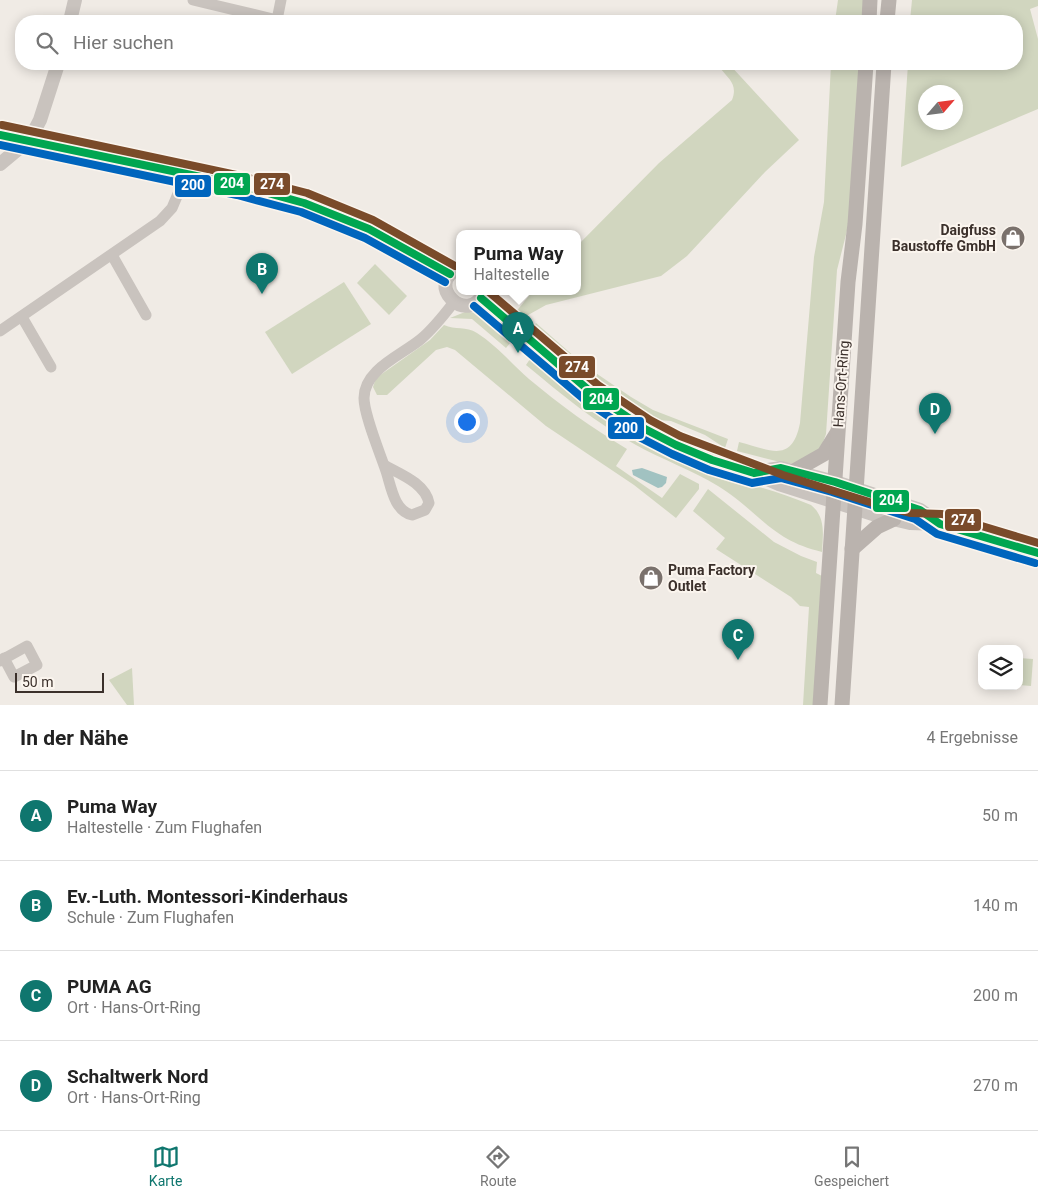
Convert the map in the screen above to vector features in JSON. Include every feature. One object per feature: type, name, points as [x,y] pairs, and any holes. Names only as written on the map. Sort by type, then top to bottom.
[{"type":"main road","points":[[869,15],[870,0]]},
{"type":"main road","points":[[887,15],[888,0]]},
{"type":"main road","name":"Hans-Ort-Ring","points":[[820,705],[838,432],[866,70]]},
{"type":"main road","name":"Hans-Ort-Ring","points":[[842,705],[884,70]]},
{"type":"main road","points":[[794,471],[824,454],[838,432]]},
{"type":"main road","points":[[852,549],[878,527],[894,519]]},
{"type":"street","points":[[71,15],[75,0]]},
{"type":"street","points":[[193,0],[256,15]]},
{"type":"street","points":[[278,15],[281,0]]},
{"type":"street","points":[[0,164],[30,139],[40,120],[56,70]]},
{"type":"street","points":[[0,135],[30,139],[107,159],[281,196],[322,208],[363,225],[454,271],[447,280],[447,292],[454,302],[465,306],[472,305],[483,295],[592,393],[645,429],[712,460],[754,472],[779,484],[854,508],[910,523],[940,524],[1038,553]]},
{"type":"street","points":[[0,331],[112,255],[167,214],[172,208],[186,175]]},
{"type":"street","points":[[112,255],[146,315]]},
{"type":"street","points":[[384,465],[421,488],[426,494],[429,503],[425,510],[412,515],[401,509],[384,465],[364,403],[367,383],[374,373],[421,339],[454,302]]},
{"type":"street","points":[[22,317],[51,367]]},
{"type":"street","points":[[754,472],[781,468],[835,482],[920,510],[940,524]]},
{"type":"green space","points":[[838,0],[867,0],[865,15],[836,15]]},
{"type":"green space","points":[[912,0],[1038,0],[1038,6],[1030,9],[1038,39],[1038,109],[901,167],[908,70],[1023,70],[1023,15],[911,15]]},
{"type":"green space","points":[[722,70],[735,70],[799,140],[765,172],[687,256],[661,276],[546,305],[521,319],[515,313],[530,295],[581,295],[581,242],[659,163],[732,100],[734,90],[729,79]]},
{"type":"green space","points":[[831,70],[860,70],[849,223],[837,270],[826,434],[821,448],[797,464],[784,463],[737,451],[739,442],[778,451],[785,449],[791,444],[796,436],[800,423],[814,257],[824,202]]},
{"type":"green space","points":[[375,264],[407,296],[389,315],[357,283]]},
{"type":"green space","points":[[344,282],[371,324],[292,374],[265,332]]},
{"type":"green space","points":[[465,312],[487,316],[497,324],[511,342],[506,348],[472,319],[450,318]]},
{"type":"green space","points":[[536,323],[584,365],[631,397],[653,410],[728,439],[725,448],[705,435],[671,421],[657,420],[639,411],[588,377],[535,332],[532,329]]},
{"type":"green space","points":[[444,325],[477,333],[491,343],[552,398],[627,449],[616,466],[662,498],[680,474],[699,484],[699,489],[676,518],[634,485],[546,426],[455,350],[447,347],[436,350],[387,395],[377,395],[373,387],[376,378],[430,340]]},
{"type":"green space","points":[[530,359],[590,407],[656,448],[703,469],[811,505],[816,510],[821,521],[823,533],[822,552],[804,547],[790,540],[766,524],[718,486],[646,450],[593,418],[526,365]]},
{"type":"green space","points":[[708,489],[774,542],[817,562],[816,573],[822,576],[814,705],[803,705],[809,607],[800,606],[791,597],[716,549],[725,538],[693,511]]},
{"type":"green space","points":[[1023,658],[1033,659],[1031,686],[1023,685]]},
{"type":"green space","points":[[132,668],[134,705],[127,705],[109,680]]},
{"type":"water","points":[[642,468],[667,477],[666,483],[658,488],[633,475],[632,470]]},
{"type":"transit line","name":"274","points":[[2,125],[241,176],[307,193],[373,220],[455,266]]},
{"type":"transit line","name":"204","points":[[0,135],[239,185],[304,203],[369,229],[450,274]]},
{"type":"transit line","name":"200","points":[[0,145],[237,195],[301,212],[365,238],[445,282]]},
{"type":"transit line","name":"274","points":[[493,295],[598,385],[650,420],[680,436],[783,475],[879,505],[911,513],[942,514],[1038,543]]},
{"type":"transit line","name":"204","points":[[481,298],[592,393],[645,429],[676,445],[712,460],[754,473],[781,468],[835,482],[920,510],[940,524],[1038,553]]},
{"type":"transit line","name":"200","points":[[474,306],[586,401],[639,437],[672,454],[709,470],[752,483],[781,478],[832,492],[915,519],[937,534],[1035,563]]},
{"type":"place","name":"Daigfuss Baustoffe GmbH","points":[[1013,238]]},
{"type":"place","name":"Ev.-Luth. Montessori-Kinderhaus","points":[[262,294]]},
{"type":"place","name":"Puma Way","points":[[518,353]]},
{"type":"place","name":"Schaltwerk Nord","points":[[935,434]]},
{"type":"place","name":"Puma Factory Outlet","points":[[651,578]]},
{"type":"place","name":"PUMA AG","points":[[738,660]]}]
